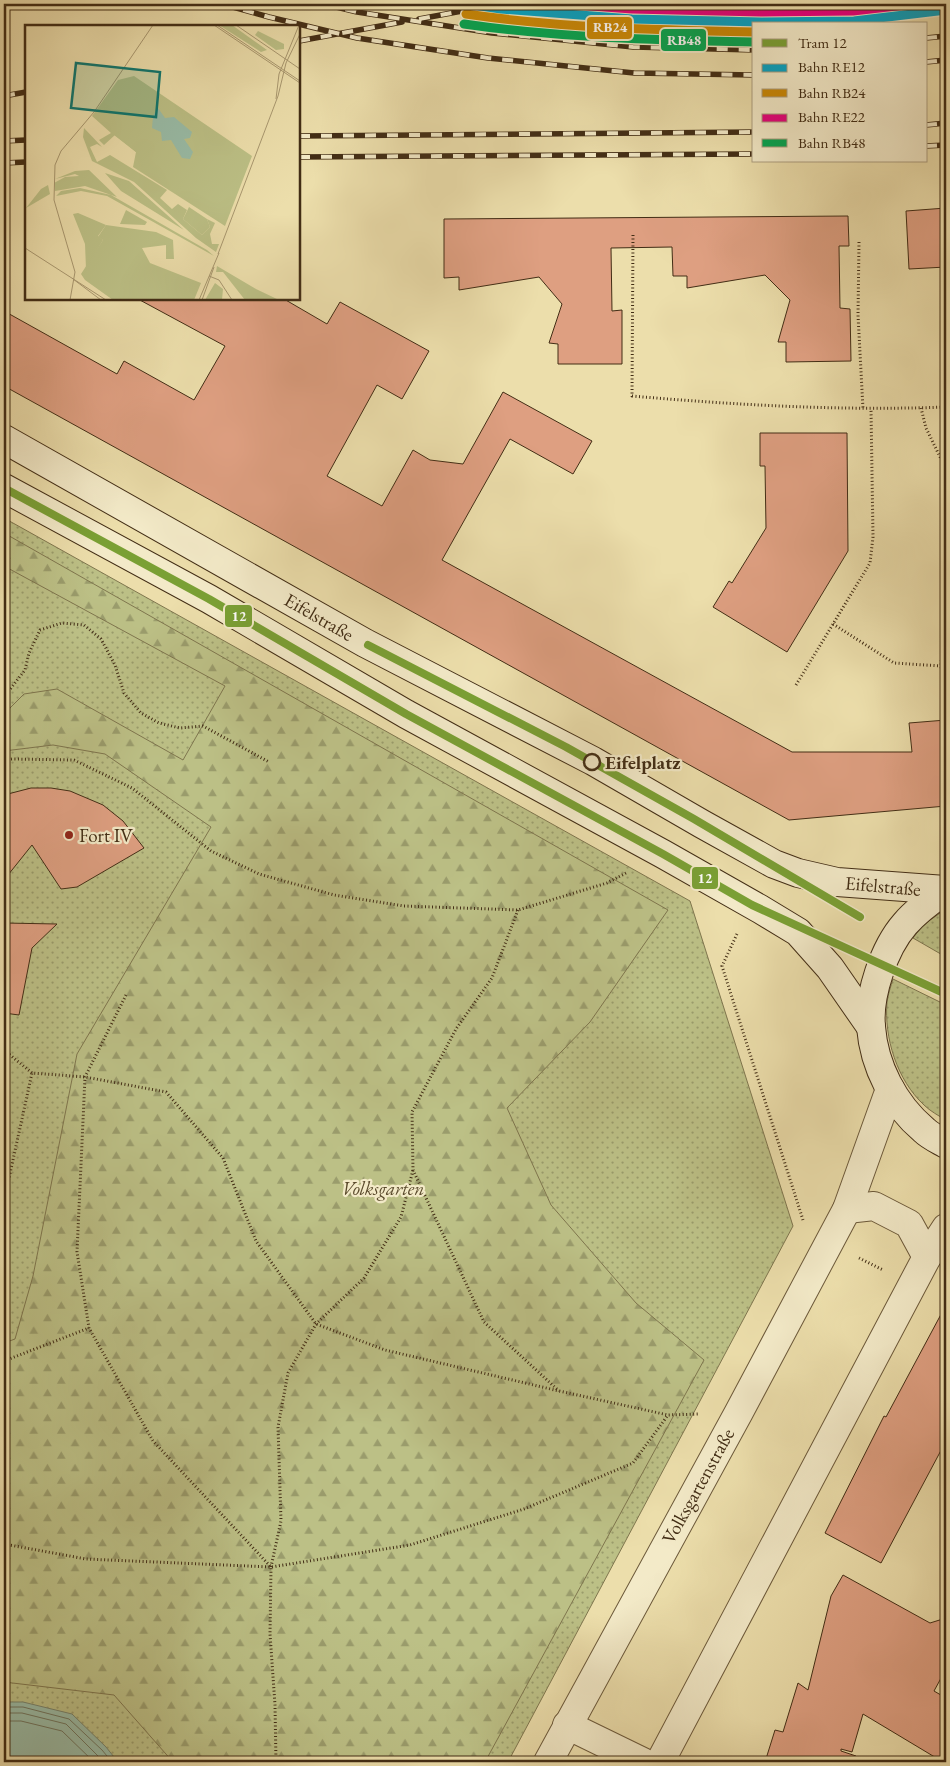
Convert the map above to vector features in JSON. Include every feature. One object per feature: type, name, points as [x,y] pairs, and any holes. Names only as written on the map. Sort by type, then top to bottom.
[{"type":"street","name":"Eifelstraße","points":[[4,439],[365,643],[593,761],[774,864],[798,873],[837,882],[946,890]]},
{"type":"street","points":[[4,488],[209,599],[406,714],[662,854],[798,932],[830,968],[871,1027]]},
{"type":"street","points":[[946,890],[922,906],[910,918],[887,951],[876,981],[871,1012],[871,1027],[880,1068],[890,1090],[902,1107],[924,1130],[946,1144]]},
{"type":"street","name":"Volksgartenstraße","points":[[548,1762],[739,1412],[847,1209],[890,1090]]},
{"type":"street","points":[[847,1209],[874,1206],[909,1224],[937,1256]]},
{"type":"street","points":[[660,1762],[912,1285],[937,1256],[946,1228]]},
{"type":"street","points":[[567,1725],[643,1762]]},
{"type":"path","points":[[633,235],[632,396],[711,403],[863,409],[946,407]]},
{"type":"path","points":[[859,242],[858,315],[863,409]]},
{"type":"path","points":[[921,408],[926,428],[946,473]]},
{"type":"path","points":[[796,686],[870,563],[873,536],[871,409]]},
{"type":"path","points":[[946,608],[941,666],[946,712]]},
{"type":"path","points":[[4,697],[25,670],[29,654],[40,630],[62,622],[84,625],[101,640],[115,665],[124,693],[141,713],[158,723],[180,728],[203,726],[269,762]]},
{"type":"path","points":[[833,624],[894,663],[941,666]]},
{"type":"path","points":[[4,760],[12,758],[74,760],[132,788],[211,851],[259,874],[334,895],[404,906],[518,910],[608,883],[662,854]]},
{"type":"path","points":[[752,905],[722,966],[805,1229],[912,1285]]},
{"type":"path","points":[[276,1762],[275,1705],[270,1634],[271,1567],[281,1522],[278,1427],[288,1373],[316,1324],[364,1278],[401,1217],[413,1170],[412,1112],[456,1029],[492,978],[518,910]]},
{"type":"path","points":[[126,995],[85,1077],[77,1252],[89,1328],[153,1441],[271,1567]]},
{"type":"path","points":[[4,1050],[32,1073],[85,1077],[166,1092],[223,1158],[256,1241],[316,1324],[385,1350],[668,1415],[739,1412]]},
{"type":"path","points":[[4,1201],[32,1073]]},
{"type":"path","points":[[413,1170],[484,1322],[559,1391]]},
{"type":"path","points":[[4,1361],[89,1328]]},
{"type":"path","points":[[4,1544],[86,1559],[271,1567],[410,1545],[524,1509],[633,1463],[668,1415]]},
{"type":"green space","name":"Volksgarten","points":[[4,518],[690,901],[793,1226],[508,1762],[4,1762]]},
{"type":"green space","name":"Volksgarten","points":[[4,533],[668,910],[590,1022],[507,1108],[551,1205],[636,1303],[704,1360],[485,1762],[173,1762],[114,1695],[4,1682],[4,1343],[15,1339],[33,1276],[77,1054],[211,827],[105,754],[53,745],[4,751],[4,718],[8,710],[24,694],[57,689],[183,760],[225,686],[4,566]]},
{"type":"green space","points":[[946,909],[946,957],[913,938],[923,925]]},
{"type":"green space","points":[[893,979],[946,1005],[946,1120],[924,1105],[915,1095],[906,1083],[894,1058],[890,1044],[887,1016],[887,999]]},
{"type":"water","points":[[4,1702],[23,1702],[72,1714],[106,1747],[118,1762],[4,1762]]},
{"type":"building","points":[[946,208],[946,267],[909,269],[906,211]]},
{"type":"building","points":[[848,216],[849,246],[839,246],[840,308],[850,309],[851,361],[786,362],[786,342],[778,342],[790,300],[765,275],[687,288],[687,276],[673,276],[672,247],[611,248],[612,311],[622,310],[622,364],[558,364],[558,344],[549,343],[562,304],[539,277],[459,290],[459,277],[444,278],[444,219]]},
{"type":"building","points":[[140,300],[286,300],[327,324],[340,302],[429,351],[402,399],[377,385],[327,476],[382,506],[413,450],[430,460],[463,464],[503,392],[592,441],[573,474],[510,439],[442,560],[792,752],[912,752],[909,723],[946,720],[946,806],[789,820],[4,386],[4,311],[117,374],[124,361],[194,400],[225,346]]},
{"type":"building","points":[[760,433],[847,433],[848,551],[787,652],[713,607],[729,581],[732,583],[766,528],[765,466],[760,466]]},
{"type":"building","name":"Fort IV","points":[[31,788],[51,788],[70,791],[103,805],[123,821],[144,848],[77,887],[61,889],[32,845],[4,880],[4,795]]},
{"type":"building","points":[[4,923],[57,924],[32,948],[19,1015],[4,1013]]},
{"type":"building","points":[[946,1305],[946,1441],[881,1563],[825,1533],[884,1416],[886,1417]]},
{"type":"building","points":[[843,1575],[930,1623],[946,1618],[946,1669],[934,1691],[946,1698],[946,1762],[943,1762],[863,1714],[852,1752],[841,1749],[841,1751],[856,1756],[855,1762],[765,1762],[775,1730],[783,1732],[798,1683],[808,1690],[831,1596]]},
{"type":"railway","points":[[222,4],[357,38],[488,58],[634,73],[752,75]]},
{"type":"railway","points":[[324,4],[357,12],[492,33],[633,47],[752,50]]},
{"type":"railway","points":[[419,19],[500,4]]},
{"type":"railway","points":[[300,41],[402,22]]},
{"type":"railway","points":[[928,38],[946,36]]},
{"type":"railway","points":[[928,62],[946,60]]},
{"type":"railway","points":[[4,96],[25,92]]},
{"type":"railway","points":[[928,125],[946,123]]},
{"type":"railway","points":[[300,136],[752,132]]},
{"type":"railway","points":[[4,141],[25,140]]},
{"type":"railway","points":[[928,146],[946,145]]},
{"type":"railway","points":[[300,157],[752,154]]},
{"type":"railway","points":[[4,163],[25,162]]},
{"type":"tram line","name":"12","points":[[4,488],[209,599],[406,714],[663,854],[752,905],[946,994]]},
{"type":"tram line","name":"12","points":[[368,645],[566,747],[694,819],[860,917]]},
{"type":"rail line","name":"RE12","points":[[467,4],[501,9],[632,19],[761,22],[854,21],[946,10]]},
{"type":"rail line","name":"RE22","points":[[564,4],[632,9],[761,12],[853,11],[914,4]]},
{"type":"rail line","name":"RB24","points":[[466,14],[574,25],[752,32]]},
{"type":"rail line","name":"RB48","points":[[464,24],[572,35],[752,42]]},
{"type":"place","name":"Eifelplatz","points":[[592,762]]},
{"type":"place","name":"Fort IV","points":[[69,835]]}]
